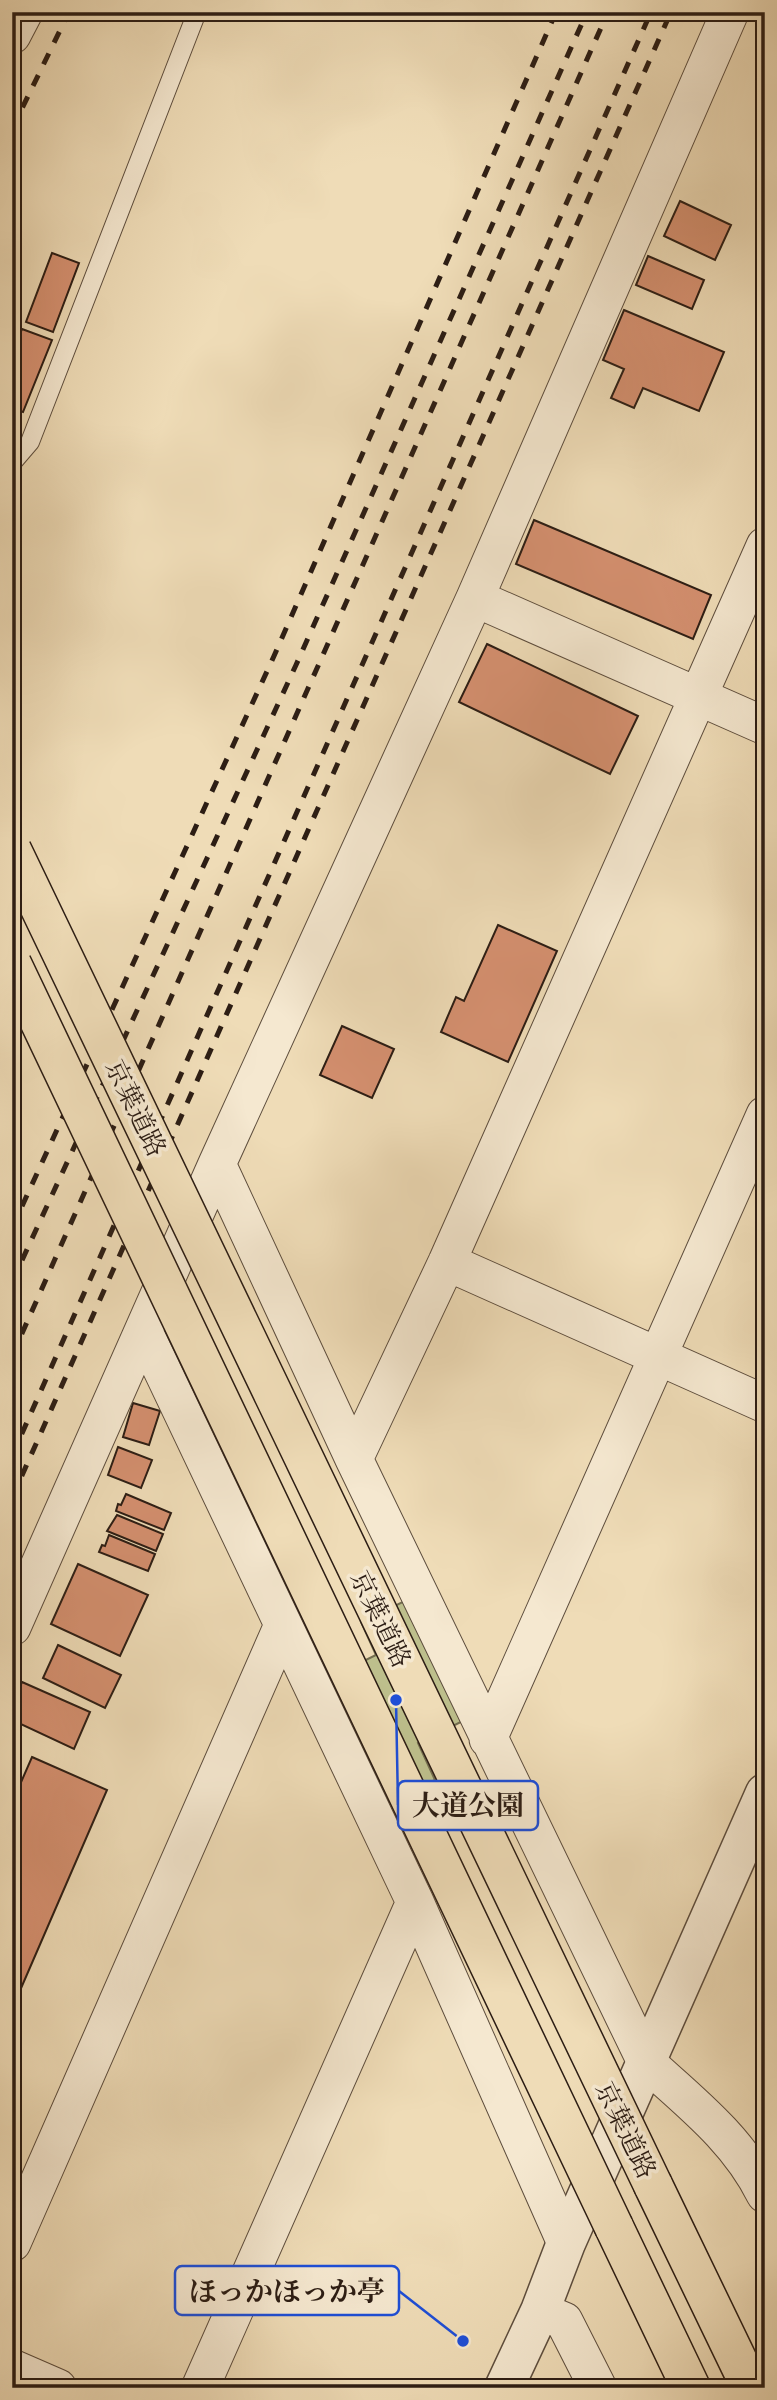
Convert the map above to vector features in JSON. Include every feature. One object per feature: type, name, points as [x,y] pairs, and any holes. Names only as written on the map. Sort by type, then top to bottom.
[{"type":"highway","name":"京葉道路","points":[[12,850],[751,2388]]},
{"type":"highway","name":"京葉道路","points":[[12,964],[691,2388]]},
{"type":"street","points":[[12,35],[24,12]]},
{"type":"street","points":[[12,1627],[217,1164],[475,598],[730,12]]},
{"type":"street","points":[[354,1459],[447,1262],[765,546]]},
{"type":"street","points":[[475,598],[765,726]]},
{"type":"street","points":[[488,1740],[765,1115]]},
{"type":"street","points":[[217,1164],[488,1740],[646,2062],[719,2128],[753,2171],[765,2194]]},
{"type":"street","points":[[447,1262],[765,1404]]},
{"type":"street","points":[[144,1332],[415,1902],[566,2243]]},
{"type":"street","points":[[12,2243],[283,1625]]},
{"type":"street","points":[[504,2388],[765,1793]]},
{"type":"street","points":[[200,2388],[415,1902]]},
{"type":"street","points":[[540,2311],[564,2321],[598,2388]]},
{"type":"street","points":[[12,2368],[58,2388]]},
{"type":"lane","points":[[12,463],[30,442],[197,12]]},
{"type":"green space","points":[[411,1598],[469,1718],[418,1743],[435,1780],[382,1805],[323,1681],[376,1655],[361,1622]]},
{"type":"building","points":[[680,201],[731,225],[715,260],[664,236]]},
{"type":"building","points":[[52,253],[79,263],[53,332],[26,322]]},
{"type":"building","points":[[648,256],[704,280],[692,309],[636,285]]},
{"type":"building","points":[[624,310],[724,352],[699,411],[643,388],[634,408],[611,398],[624,369],[603,360]]},
{"type":"building","points":[[22,329],[52,340],[23,412],[12,408],[12,354]]},
{"type":"building","points":[[534,520],[711,595],[693,639],[516,564]]},
{"type":"building","points":[[487,644],[638,716],[610,774],[459,702]]},
{"type":"building","points":[[498,925],[557,951],[508,1062],[441,1032],[456,997],[464,1001]]},
{"type":"building","points":[[342,1026],[394,1049],[372,1098],[320,1075]]},
{"type":"building","points":[[133,1403],[160,1411],[149,1445],[123,1437]]},
{"type":"building","points":[[118,1447],[152,1460],[141,1488],[108,1475]]},
{"type":"building","points":[[126,1494],[171,1513],[164,1530],[116,1511]]},
{"type":"building","points":[[117,1515],[163,1534],[156,1551],[107,1531]]},
{"type":"building","points":[[109,1535],[155,1554],[148,1571],[99,1552],[102,1545],[105,1546]]},
{"type":"building","points":[[78,1564],[148,1595],[120,1656],[51,1624]]},
{"type":"building","points":[[58,1645],[121,1675],[105,1708],[43,1678]]},
{"type":"building","points":[[22,1682],[90,1712],[74,1749],[12,1720],[15,1704],[12,1703],[12,1691],[18,1692]]},
{"type":"building","points":[[32,1757],[107,1790],[12,2009],[12,1803]]},
{"type":"railway","points":[[12,129],[69,12]]},
{"type":"railway","points":[[12,1228],[274,656],[556,12]]},
{"type":"railway","points":[[12,1282],[296,665],[587,12]]},
{"type":"railway","points":[[12,1356],[608,12]]},
{"type":"railway","points":[[12,1456],[651,12]]},
{"type":"railway","points":[[12,1498],[671,12]]},
{"type":"place","name":"大道公園","points":[[396,1700]]},
{"type":"place","name":"ほっかほっか亭","points":[[463,2341]]}]
